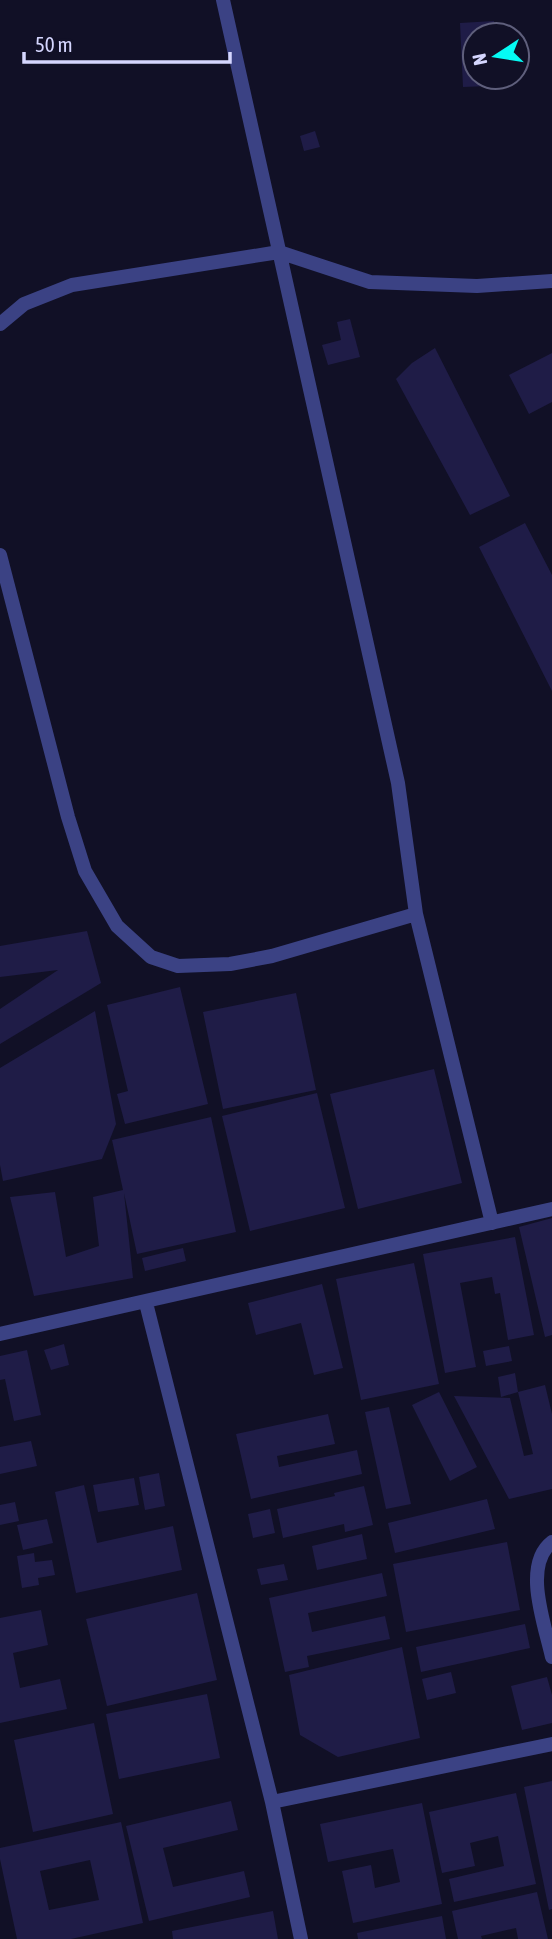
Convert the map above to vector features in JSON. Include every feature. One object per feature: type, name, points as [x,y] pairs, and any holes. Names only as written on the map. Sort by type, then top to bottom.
[{"type":"street","points":[[223,0],[398,783],[416,914],[492,1223]]},
{"type":"street","points":[[0,324],[24,304],[72,285],[279,252],[370,282],[477,286],[552,281]]},
{"type":"street","points":[[0,555],[57,777],[85,871],[117,926],[151,957],[178,966],[230,964],[272,956],[416,914]]},
{"type":"street","points":[[0,1334],[552,1209]]},
{"type":"street","points":[[146,1303],[272,1802],[301,1939]]},
{"type":"street","points":[[552,1542],[544,1548],[536,1566],[538,1597],[552,1657]]},
{"type":"street","points":[[272,1802],[552,1744]]},
{"type":"building","points":[[315,131],[320,147],[304,151],[300,136]]},
{"type":"building","points":[[350,319],[360,357],[328,365],[322,345],[341,340],[337,322]]},
{"type":"building","points":[[435,348],[510,496],[470,515],[396,379],[412,363]]},
{"type":"building","points":[[552,353],[552,402],[529,414],[509,375]]},
{"type":"building","points":[[525,523],[552,575],[552,691],[479,547]]},
{"type":"building","points":[[87,931],[101,983],[0,1044],[0,1009],[58,970],[0,977],[0,946]]},
{"type":"building","points":[[180,987],[208,1104],[125,1124],[117,1094],[128,1091],[107,1005]]},
{"type":"building","points":[[296,993],[316,1090],[223,1109],[203,1012]]},
{"type":"building","points":[[95,1011],[116,1124],[102,1159],[3,1181],[0,1165],[0,1068]]},
{"type":"building","points":[[434,1069],[462,1183],[358,1209],[330,1094]]},
{"type":"building","points":[[317,1093],[345,1208],[250,1231],[222,1116]]},
{"type":"building","points":[[211,1117],[236,1232],[137,1254],[124,1193],[133,1278],[34,1296],[10,1197],[55,1192],[66,1257],[99,1246],[93,1197],[123,1190],[112,1140]]},
{"type":"building","points":[[552,1218],[552,1335],[545,1337],[519,1227]]},
{"type":"building","points":[[515,1237],[534,1335],[508,1340],[500,1293],[495,1294],[492,1277],[460,1283],[476,1367],[445,1373],[423,1254]]},
{"type":"building","points":[[183,1248],[186,1261],[145,1271],[142,1258]]},
{"type":"building","points":[[414,1263],[439,1384],[361,1400],[336,1279]]},
{"type":"building","points":[[322,1284],[343,1368],[314,1375],[301,1323],[256,1335],[248,1303]]},
{"type":"building","points":[[64,1344],[69,1365],[51,1370],[44,1350]]},
{"type":"building","points":[[509,1346],[512,1361],[486,1366],[483,1351]]},
{"type":"building","points":[[27,1350],[41,1415],[14,1421],[5,1379],[0,1380],[0,1356]]},
{"type":"building","points":[[515,1373],[518,1392],[501,1397],[498,1377]]},
{"type":"building","points":[[545,1385],[552,1414],[552,1489],[509,1499],[454,1396],[510,1398],[524,1456],[533,1454],[518,1392]]},
{"type":"building","points":[[439,1392],[477,1467],[450,1481],[412,1405]]},
{"type":"building","points":[[389,1407],[411,1504],[386,1509],[365,1412]]},
{"type":"building","points":[[328,1414],[335,1444],[277,1456],[279,1467],[357,1450],[362,1474],[251,1499],[236,1434]]},
{"type":"building","points":[[31,1441],[37,1466],[0,1474],[0,1447]]},
{"type":"building","points":[[159,1473],[165,1506],[145,1510],[139,1477]]},
{"type":"building","points":[[134,1478],[139,1505],[98,1512],[93,1485]]},
{"type":"building","points":[[84,1485],[97,1543],[173,1526],[182,1570],[76,1593],[55,1492]]},
{"type":"building","points":[[364,1486],[373,1525],[345,1532],[344,1524],[283,1538],[277,1509],[335,1496],[334,1493]]},
{"type":"building","points":[[487,1499],[495,1529],[395,1553],[388,1523]]},
{"type":"building","points":[[15,1502],[19,1521],[0,1525],[0,1505]]},
{"type":"building","points":[[270,1509],[275,1533],[253,1538],[248,1514]]},
{"type":"building","points":[[47,1519],[53,1543],[23,1550],[17,1525]]},
{"type":"building","points":[[362,1534],[367,1559],[317,1570],[312,1546]]},
{"type":"building","points":[[507,1542],[520,1610],[406,1632],[393,1564]]},
{"type":"building","points":[[34,1553],[35,1562],[52,1560],[55,1575],[38,1578],[39,1585],[22,1588],[17,1556]]},
{"type":"building","points":[[284,1564],[288,1580],[261,1585],[257,1569]]},
{"type":"building","points":[[382,1573],[387,1596],[308,1613],[312,1632],[385,1616],[390,1639],[307,1656],[309,1667],[285,1672],[269,1598]]},
{"type":"building","points":[[197,1593],[217,1680],[107,1706],[86,1619]]},
{"type":"building","points":[[41,1610],[48,1645],[13,1653],[20,1688],[60,1679],[67,1709],[0,1723],[0,1618]]},
{"type":"building","points":[[525,1624],[530,1648],[421,1672],[416,1647]]},
{"type":"building","points":[[402,1647],[420,1738],[338,1757],[300,1735],[289,1675]]},
{"type":"building","points":[[451,1672],[456,1693],[427,1700],[422,1679]]},
{"type":"building","points":[[547,1677],[552,1695],[552,1723],[522,1730],[511,1686]]},
{"type":"building","points":[[207,1694],[220,1758],[119,1779],[106,1714]]},
{"type":"building","points":[[94,1723],[113,1814],[33,1832],[14,1740]]},
{"type":"building","points":[[552,1781],[552,1909],[549,1910],[524,1787]]},
{"type":"building","points":[[516,1793],[536,1884],[454,1902],[449,1879],[504,1866],[498,1836],[470,1843],[475,1866],[442,1873],[429,1812]]},
{"type":"building","points":[[231,1801],[238,1830],[163,1848],[173,1887],[244,1871],[250,1897],[149,1921],[126,1826]]},
{"type":"building","points":[[422,1803],[442,1904],[353,1923],[342,1871],[371,1865],[375,1888],[400,1882],[393,1849],[328,1862],[320,1824]]},
{"type":"building","points":[[121,1822],[143,1923],[71,1939],[17,1939],[0,1848]],"holes":[[[90,1860],[99,1900],[49,1910],[40,1871]]]},
{"type":"building","points":[[537,1892],[548,1939],[518,1939],[516,1928],[481,1936],[482,1939],[458,1939],[452,1911]]},
{"type":"building","points":[[273,1911],[278,1939],[173,1939],[172,1931]]},
{"type":"building","points":[[442,1916],[446,1939],[358,1939],[357,1933]]}]
